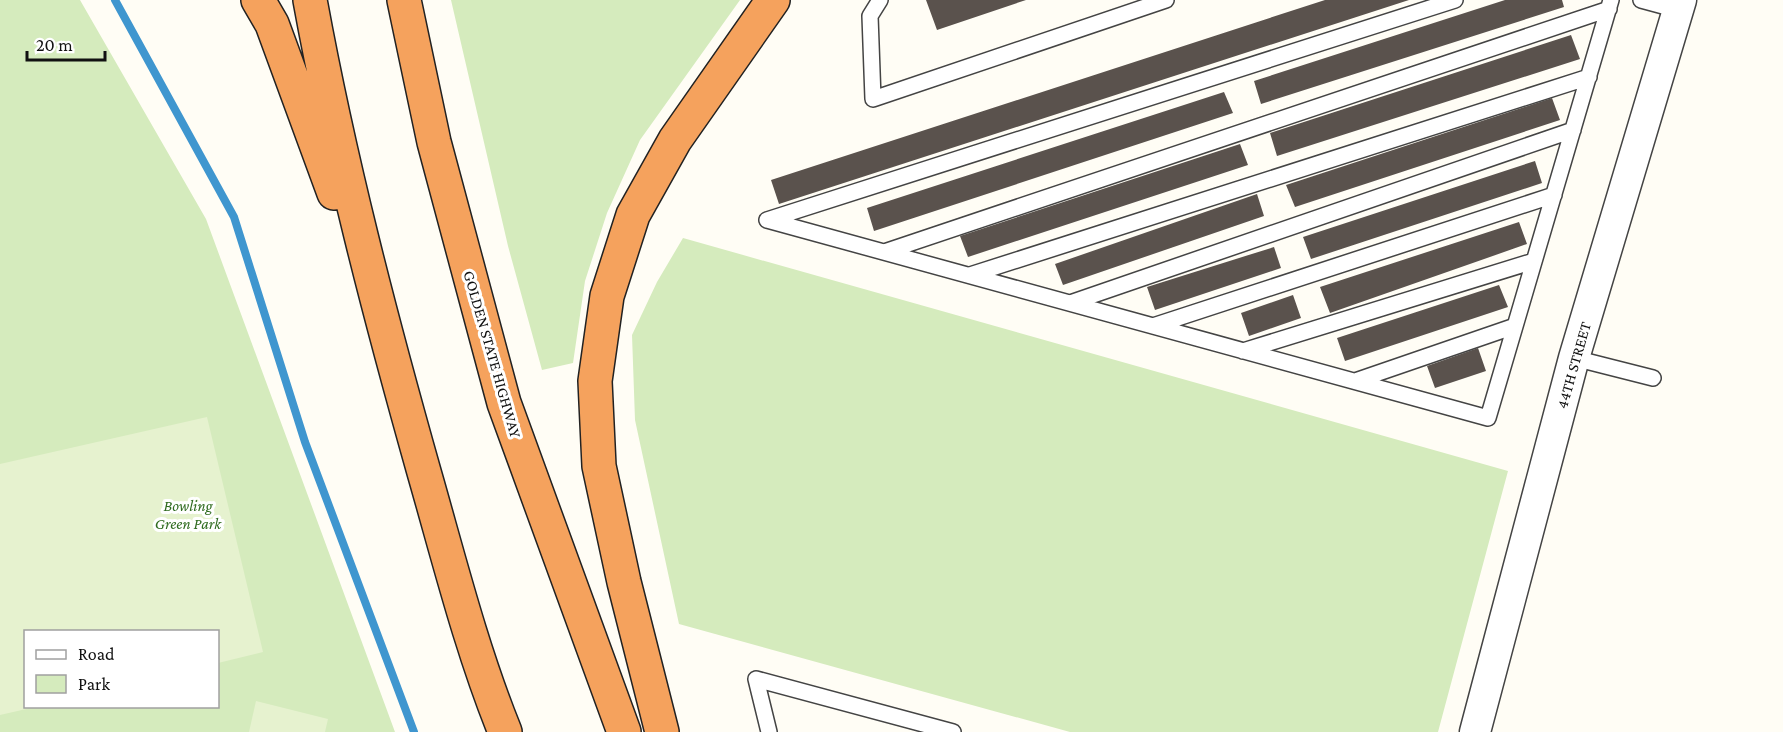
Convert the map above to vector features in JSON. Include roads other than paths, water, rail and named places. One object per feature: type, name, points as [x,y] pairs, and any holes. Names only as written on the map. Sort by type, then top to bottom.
[{"type":"highway","points":[[258,0],[272,24],[384,331]]},
{"type":"highway","points":[[310,0],[320,55],[384,331],[462,604],[491,697],[505,732]]},
{"type":"highway","name":"GOLDEN STATE HIGHWAY","points":[[404,0],[434,142],[504,403],[624,732]]},
{"type":"highway","points":[[662,732],[624,582],[599,466],[595,381],[607,296],[633,215],[670,149],[773,0]]},
{"type":"street","name":"44TH STREET","points":[[1475,732],[1574,358],[1680,5]]},
{"type":"lane","points":[[880,0],[870,16],[873,99],[1166,0]]},
{"type":"lane","points":[[1455,0],[767,220],[1488,418],[1610,4]]},
{"type":"lane","points":[[1641,0],[1680,5]]},
{"type":"lane","points":[[884,252],[1610,4]]},
{"type":"lane","points":[[970,275],[1589,77]]},
{"type":"lane","points":[[1070,303],[1573,130]]},
{"type":"lane","points":[[1153,326],[1554,195]]},
{"type":"lane","points":[[1243,351],[1534,261]]},
{"type":"lane","points":[[1355,381],[1515,326]]},
{"type":"lane","points":[[1574,358],[1653,378]]},
{"type":"lane","points":[[769,732],[756,679],[953,732]]},
{"type":"waterway","points":[[115,0],[234,217],[305,442],[414,732]]},
{"type":"park label","name":"Bowling Green Park","points":[[188,514]]}]
